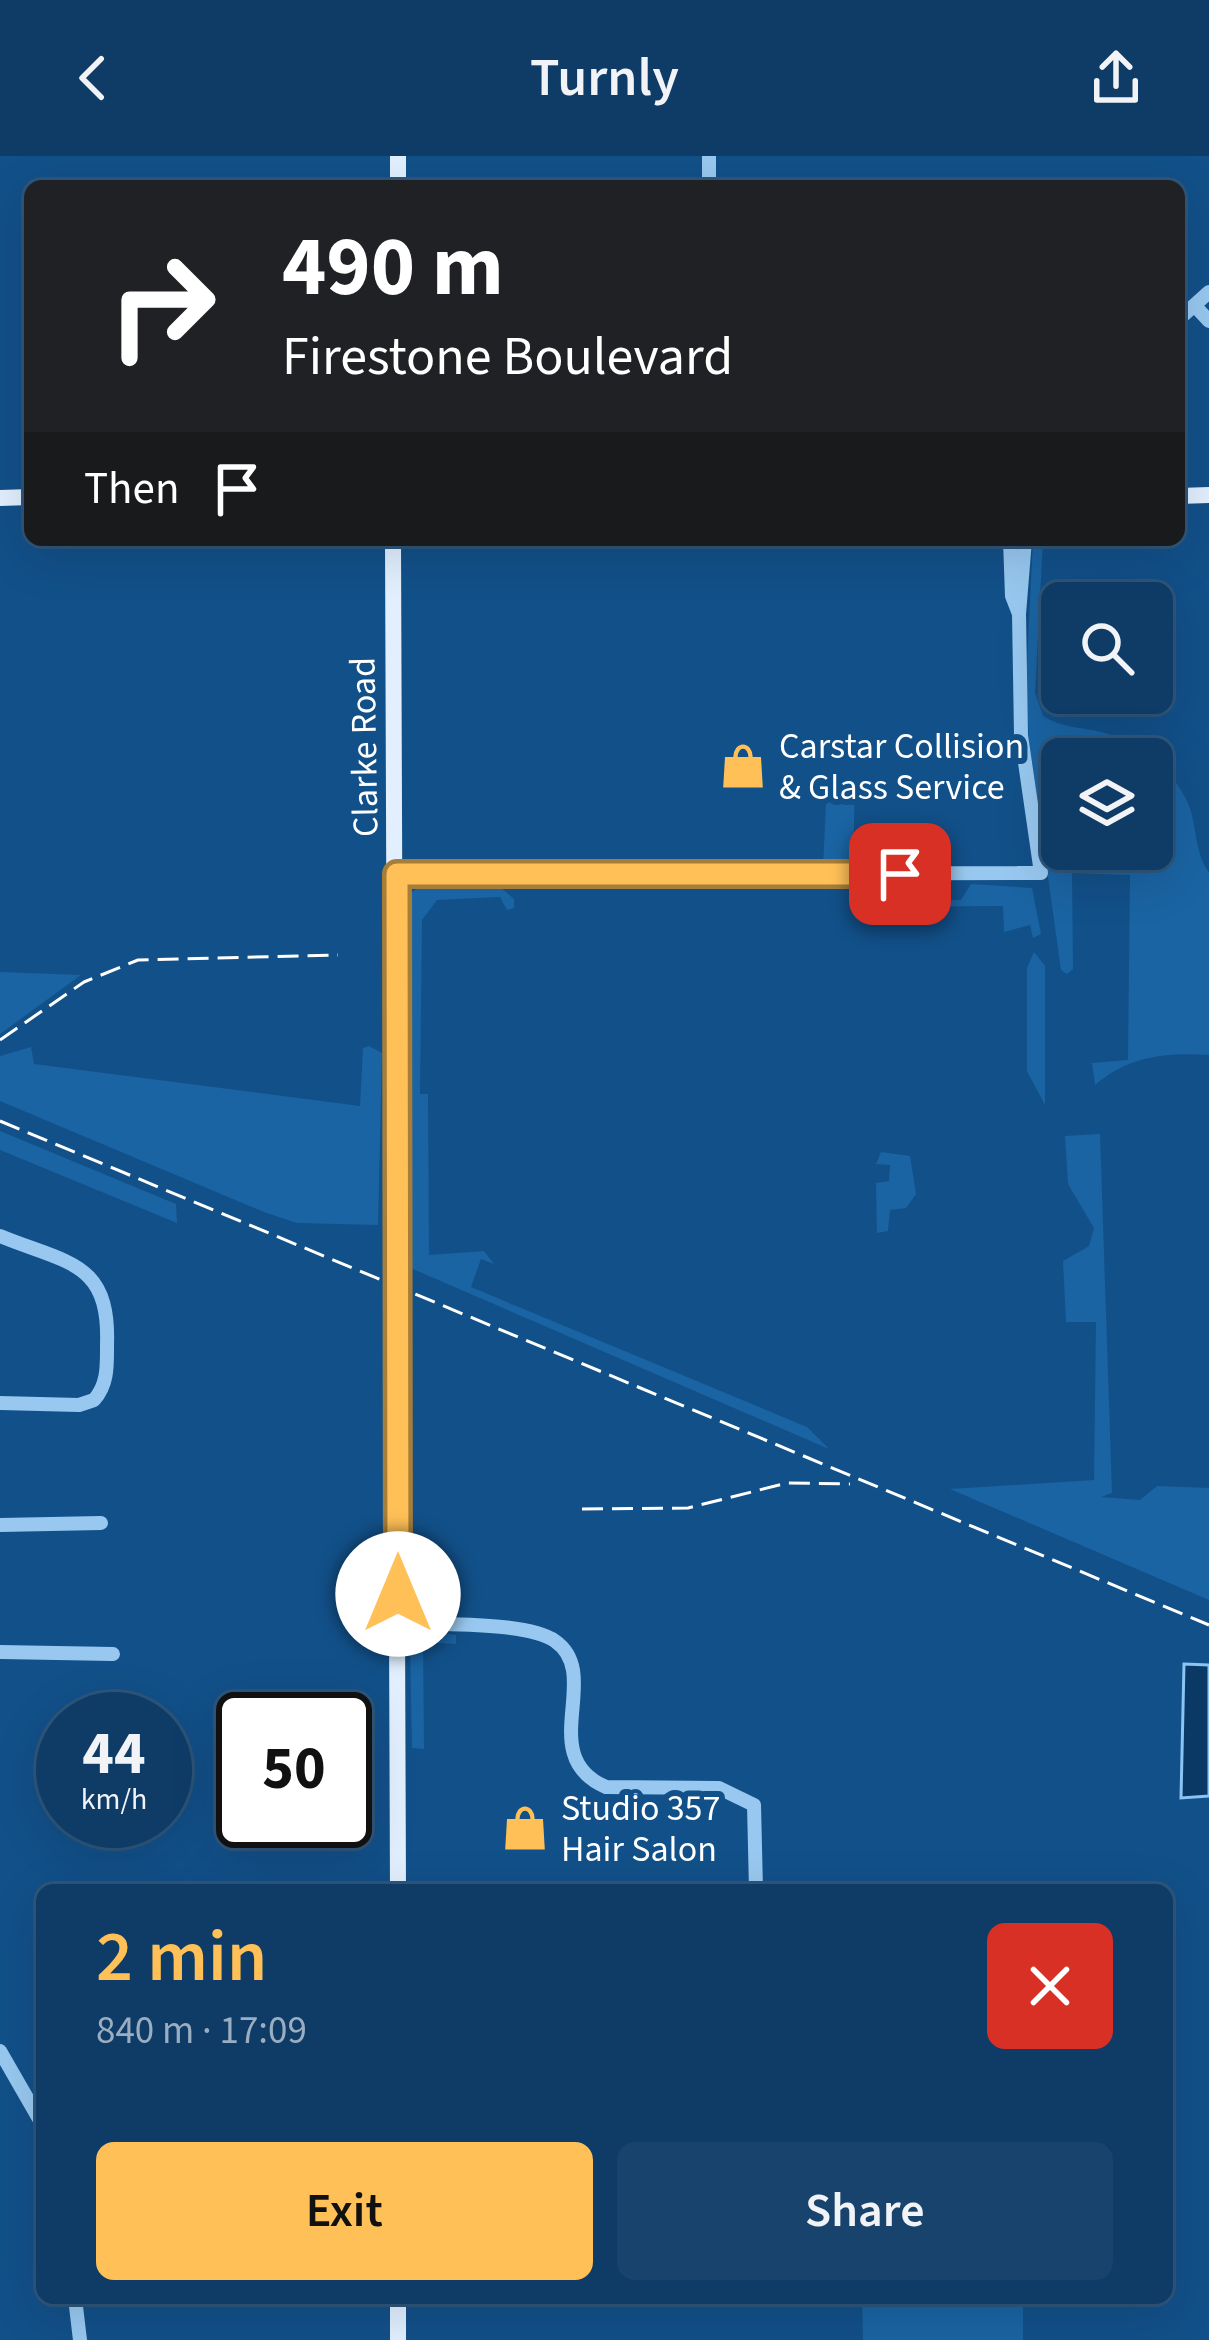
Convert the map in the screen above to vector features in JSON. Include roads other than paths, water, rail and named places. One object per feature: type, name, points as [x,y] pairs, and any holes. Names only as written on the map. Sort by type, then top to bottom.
[{"type":"main road","name":"Clarke Road","points":[[393,546],[398,1884]]},
{"type":"main road","points":[[398,2304],[398,2340]]},
{"type":"street","points":[[1185,315],[1209,292]]},
{"type":"street","points":[[1196,307],[1209,321]]},
{"type":"street","points":[[1010,546],[1012,596],[1019,614]]},
{"type":"street","points":[[397,874],[1041,873],[1021,735],[1019,614],[1025,546]]},
{"type":"street","points":[[0,1236],[74,1267],[97,1282],[108,1304],[106,1378],[94,1400],[80,1405],[0,1403]]},
{"type":"street","points":[[0,1525],[100,1523]]},
{"type":"street","points":[[398,1623],[533,1632],[557,1642],[573,1662],[572,1759],[589,1779],[605,1786],[719,1788],[754,1805],[756,1884]]},
{"type":"street","points":[[0,1652],[113,1654]]},
{"type":"street","points":[[0,2051],[36,2114]]},
{"type":"street","points":[[76,2304],[80,2340]]},
{"type":"railway","points":[[0,1040],[84,982],[138,960],[338,955]]},
{"type":"railway","points":[[0,1121],[1209,1625]]},
{"type":"railway","points":[[582,1509],[688,1508],[787,1483],[850,1484]]},
{"type":"place","name":"Carstar Collision & Glass Service","points":[[743,766]]},
{"type":"place","name":"Studio 357 Hair Salon","points":[[525,1828]]}]
